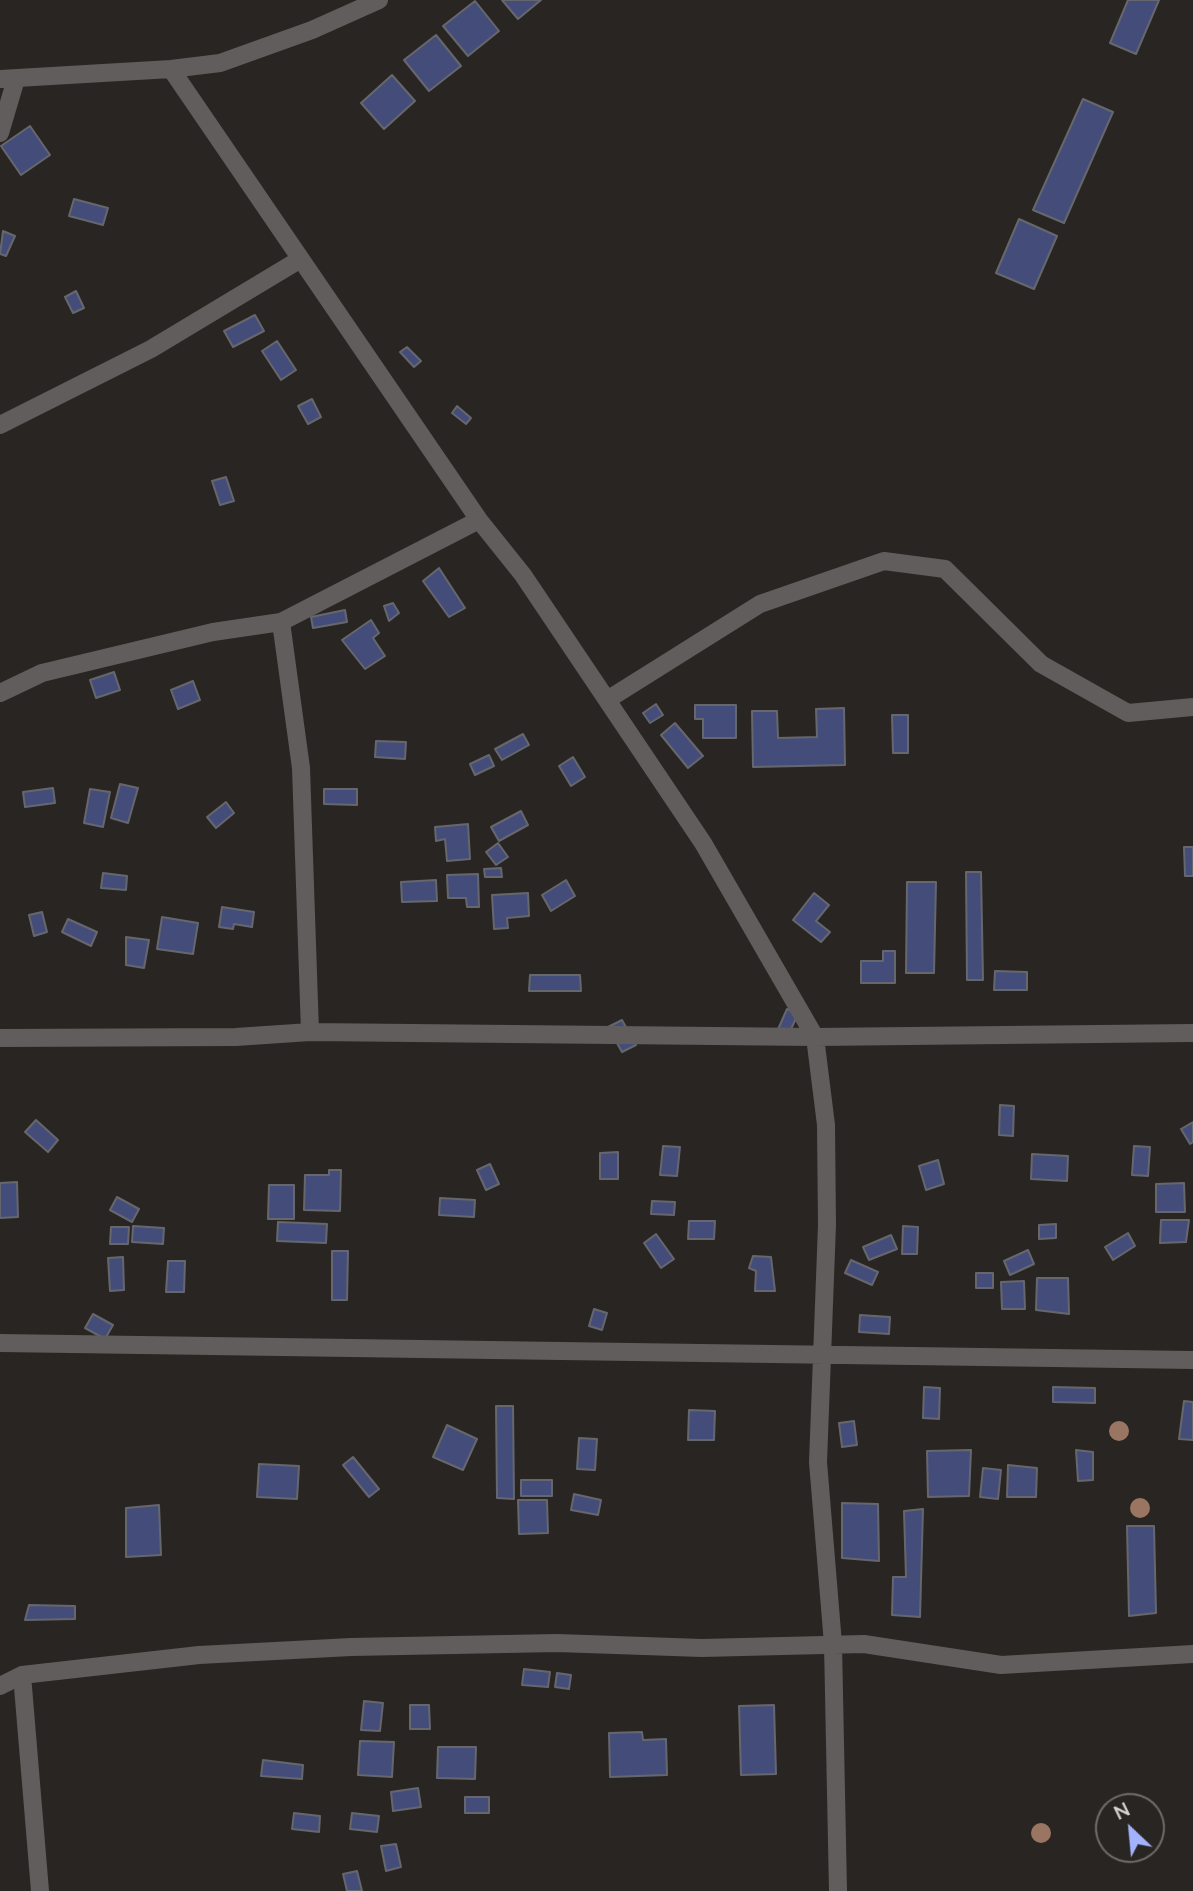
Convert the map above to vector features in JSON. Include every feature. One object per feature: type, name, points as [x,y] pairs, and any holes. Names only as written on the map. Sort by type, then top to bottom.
[{"type":"street","points":[[0,134],[8,79],[171,69],[220,63],[312,30],[379,0]]},
{"type":"street","points":[[171,69],[479,520],[523,575],[703,843],[815,1037],[826,1125],[827,1225],[818,1462],[833,1644],[838,1891]]},
{"type":"street","points":[[0,425],[151,349],[299,260]]},
{"type":"street","points":[[0,692],[42,673],[213,632],[281,622],[479,520]]},
{"type":"street","points":[[607,700],[760,604],[884,561],[945,569],[1041,664],[1128,713],[1193,707]]},
{"type":"street","points":[[281,622],[301,768],[310,1032]]},
{"type":"street","points":[[0,1038],[236,1037],[310,1032],[815,1037],[1193,1033]]},
{"type":"street","points":[[0,1343],[1193,1360]]},
{"type":"street","points":[[0,1686],[22,1675],[200,1655],[351,1647],[558,1643],[702,1648],[864,1644],[1001,1665],[1193,1654]]},
{"type":"street","points":[[22,1675],[40,1891]]},
{"type":"building","points":[[502,0],[541,0],[518,19]]},
{"type":"building","points":[[1128,0],[1159,0],[1136,54],[1110,43]]},
{"type":"building","points":[[475,1],[499,31],[468,56],[443,26]]},
{"type":"building","points":[[436,35],[461,66],[429,91],[404,60]]},
{"type":"building","points":[[392,75],[415,101],[384,129],[361,103]]},
{"type":"building","points":[[1083,99],[1113,112],[1064,223],[1033,210]]},
{"type":"building","points":[[30,126],[50,155],[21,175],[1,146]]},
{"type":"building","points":[[74,199],[108,208],[103,225],[69,216]]},
{"type":"building","points":[[1019,219],[1057,236],[1034,289],[996,273]]},
{"type":"building","points":[[3,231],[15,236],[6,256],[0,254]]},
{"type":"building","points":[[76,291],[84,308],[73,313],[65,297]]},
{"type":"building","points":[[255,315],[264,331],[233,347],[224,331]]},
{"type":"building","points":[[277,341],[296,370],[281,380],[262,351]]},
{"type":"building","points":[[407,347],[421,361],[414,367],[400,352]]},
{"type":"building","points":[[312,399],[321,417],[308,424],[298,406]]},
{"type":"building","points":[[457,406],[471,418],[466,424],[452,413]]},
{"type":"building","points":[[226,477],[234,501],[220,505],[212,481]]},
{"type":"building","points":[[439,568],[465,608],[449,617],[423,581]]},
{"type":"building","points":[[393,603],[399,613],[389,621],[384,606]]},
{"type":"building","points":[[345,610],[347,622],[313,628],[311,617]]},
{"type":"building","points":[[371,620],[379,633],[373,638],[385,656],[365,669],[342,640]]},
{"type":"building","points":[[114,672],[120,690],[96,698],[90,680]]},
{"type":"building","points":[[193,681],[200,700],[178,709],[171,690]]},
{"type":"building","points":[[656,704],[663,715],[650,723],[643,713]]},
{"type":"building","points":[[695,705],[736,705],[736,738],[703,738],[703,719],[695,719]]},
{"type":"building","points":[[844,708],[845,765],[753,767],[752,711],[777,711],[778,738],[817,737],[816,709]]},
{"type":"building","points":[[892,715],[908,715],[908,753],[893,753]]},
{"type":"building","points":[[675,723],[703,756],[688,768],[661,735]]},
{"type":"building","points":[[523,734],[529,745],[502,760],[495,749]]},
{"type":"building","points":[[376,741],[406,742],[405,759],[375,757]]},
{"type":"building","points":[[489,755],[494,766],[475,775],[470,764]]},
{"type":"building","points":[[573,757],[585,777],[571,786],[559,766]]},
{"type":"building","points":[[120,784],[138,788],[128,823],[111,818]]},
{"type":"building","points":[[53,788],[55,803],[25,807],[23,792]]},
{"type":"building","points":[[90,789],[110,792],[103,827],[84,823]]},
{"type":"building","points":[[324,789],[357,789],[357,805],[324,804]]},
{"type":"building","points":[[226,802],[234,813],[216,828],[207,817]]},
{"type":"building","points":[[521,811],[528,825],[499,841],[491,827]]},
{"type":"building","points":[[468,824],[470,859],[447,861],[445,839],[436,841],[435,827]]},
{"type":"building","points":[[498,843],[508,857],[496,865],[486,852]]},
{"type":"building","points":[[1184,847],[1193,847],[1193,876],[1185,876]]},
{"type":"building","points":[[501,868],[502,877],[485,877],[484,869]]},
{"type":"building","points":[[966,872],[981,872],[983,980],[967,980]]},
{"type":"building","points":[[103,873],[127,876],[126,890],[101,888]]},
{"type":"building","points":[[478,874],[479,907],[467,907],[466,898],[448,898],[447,875]]},
{"type":"building","points":[[436,880],[437,901],[402,902],[401,882]]},
{"type":"building","points":[[566,880],[575,896],[551,911],[542,895]]},
{"type":"building","points":[[907,882],[936,882],[934,973],[906,973]]},
{"type":"building","points":[[528,893],[529,916],[507,918],[508,928],[494,929],[492,895]]},
{"type":"building","points":[[814,893],[829,905],[816,921],[830,932],[821,942],[793,920]]},
{"type":"building","points":[[222,907],[254,912],[252,927],[234,924],[233,929],[219,927]]},
{"type":"building","points":[[42,912],[47,932],[34,936],[29,915]]},
{"type":"building","points":[[162,917],[198,923],[193,954],[157,949]]},
{"type":"building","points":[[68,919],[97,932],[91,946],[62,932]]},
{"type":"building","points":[[126,937],[149,940],[144,968],[126,965]]},
{"type":"building","points":[[883,951],[895,951],[895,983],[861,983],[861,961],[883,961]]},
{"type":"building","points":[[995,971],[1027,972],[1027,990],[994,990]]},
{"type":"building","points":[[530,975],[580,975],[581,991],[529,991]]},
{"type":"building","points":[[787,1009],[798,1014],[786,1040],[775,1036]]},
{"type":"building","points":[[622,1020],[636,1045],[622,1052],[608,1027]]},
{"type":"building","points":[[1000,1105],[1014,1106],[1013,1136],[999,1135]]},
{"type":"building","points":[[36,1120],[58,1140],[48,1152],[25,1132]]},
{"type":"building","points":[[1193,1122],[1193,1142],[1190,1144],[1181,1129]]},
{"type":"building","points":[[663,1146],[680,1147],[677,1176],[660,1175]]},
{"type":"building","points":[[1134,1146],[1150,1147],[1148,1176],[1132,1175]]},
{"type":"building","points":[[618,1152],[618,1179],[600,1179],[600,1153]]},
{"type":"building","points":[[1032,1154],[1068,1156],[1067,1181],[1031,1179]]},
{"type":"building","points":[[938,1160],[944,1184],[926,1190],[919,1166]]},
{"type":"building","points":[[490,1164],[499,1184],[486,1190],[477,1170]]},
{"type":"building","points":[[329,1170],[341,1170],[340,1211],[304,1210],[305,1175],[329,1175]]},
{"type":"building","points":[[17,1182],[18,1217],[0,1218],[0,1183]]},
{"type":"building","points":[[1184,1183],[1185,1212],[1156,1212],[1156,1184]]},
{"type":"building","points":[[269,1185],[294,1185],[294,1219],[268,1219]]},
{"type":"building","points":[[117,1197],[139,1209],[132,1222],[110,1210]]},
{"type":"building","points":[[440,1198],[475,1200],[474,1217],[439,1215]]},
{"type":"building","points":[[652,1201],[675,1202],[674,1215],[651,1214]]},
{"type":"building","points":[[1161,1220],[1189,1220],[1186,1242],[1160,1243]]},
{"type":"building","points":[[689,1221],[715,1221],[714,1239],[688,1239]]},
{"type":"building","points":[[278,1222],[327,1224],[326,1243],[277,1241]]},
{"type":"building","points":[[1056,1224],[1056,1238],[1039,1239],[1039,1225]]},
{"type":"building","points":[[133,1226],[164,1228],[163,1244],[132,1242]]},
{"type":"building","points":[[903,1226],[918,1227],[917,1254],[902,1254]]},
{"type":"building","points":[[111,1227],[129,1227],[128,1244],[110,1244]]},
{"type":"building","points":[[1128,1233],[1135,1246],[1113,1260],[1105,1247]]},
{"type":"building","points":[[656,1234],[674,1259],[661,1268],[644,1243]]},
{"type":"building","points":[[891,1235],[897,1249],[869,1260],[863,1247]]},
{"type":"building","points":[[1028,1250],[1034,1264],[1010,1275],[1004,1261]]},
{"type":"building","points":[[332,1251],[348,1251],[347,1300],[332,1300]]},
{"type":"building","points":[[753,1256],[771,1257],[775,1291],[755,1291],[756,1271],[749,1268]]},
{"type":"building","points":[[123,1257],[124,1290],[110,1291],[108,1258]]},
{"type":"building","points":[[851,1260],[878,1272],[872,1285],[845,1273]]},
{"type":"building","points":[[168,1261],[185,1261],[184,1292],[166,1292]]},
{"type":"building","points":[[976,1273],[993,1273],[993,1288],[976,1288]]},
{"type":"building","points":[[1037,1278],[1068,1278],[1069,1314],[1036,1310]]},
{"type":"building","points":[[1024,1281],[1025,1309],[1002,1309],[1001,1282]]},
{"type":"building","points":[[594,1309],[607,1313],[602,1330],[589,1326]]},
{"type":"building","points":[[93,1314],[113,1325],[105,1339],[85,1328]]},
{"type":"building","points":[[860,1315],[890,1317],[889,1334],[859,1332]]},
{"type":"building","points":[[924,1387],[940,1388],[939,1419],[923,1418]]},
{"type":"building","points":[[1053,1387],[1095,1388],[1095,1403],[1053,1402]]},
{"type":"building","points":[[1184,1401],[1193,1402],[1193,1440],[1179,1439]]},
{"type":"building","points":[[496,1406],[513,1406],[514,1499],[497,1498]]},
{"type":"building","points":[[689,1410],[715,1411],[714,1440],[688,1440]]},
{"type":"building","points":[[854,1421],[857,1445],[842,1447],[839,1423]]},
{"type":"building","points":[[447,1425],[477,1439],[463,1470],[433,1457]]},
{"type":"building","points":[[579,1438],[597,1439],[595,1470],[577,1469]]},
{"type":"building","points":[[971,1450],[969,1496],[928,1497],[927,1451]]},
{"type":"building","points":[[1076,1450],[1093,1452],[1093,1480],[1078,1481]]},
{"type":"building","points":[[353,1457],[379,1489],[369,1497],[343,1465]]},
{"type":"building","points":[[259,1464],[299,1466],[297,1499],[257,1497]]},
{"type":"building","points":[[1008,1465],[1037,1468],[1036,1497],[1007,1497]]},
{"type":"building","points":[[983,1468],[1001,1470],[998,1499],[980,1497]]},
{"type":"building","points":[[521,1480],[552,1480],[552,1496],[521,1496]]},
{"type":"building","points":[[574,1494],[601,1500],[598,1515],[571,1510]]},
{"type":"building","points":[[518,1500],[547,1500],[548,1533],[519,1534]]},
{"type":"building","points":[[842,1503],[878,1504],[879,1561],[842,1558]]},
{"type":"building","points":[[159,1505],[161,1555],[126,1557],[126,1508]]},
{"type":"building","points":[[923,1509],[920,1617],[892,1615],[893,1577],[906,1577],[904,1511]]},
{"type":"building","points":[[1127,1526],[1154,1526],[1156,1613],[1129,1616]]},
{"type":"building","points":[[29,1605],[75,1606],[75,1619],[25,1620]]},
{"type":"building","points":[[524,1669],[550,1672],[548,1687],[522,1685]]},
{"type":"building","points":[[557,1673],[571,1675],[569,1689],[555,1687]]},
{"type":"building","points":[[364,1701],[383,1703],[380,1731],[361,1730]]},
{"type":"building","points":[[410,1705],[429,1705],[430,1729],[410,1729]]},
{"type":"building","points":[[774,1705],[776,1774],[741,1775],[739,1706]]},
{"type":"building","points":[[642,1732],[643,1740],[666,1739],[667,1775],[610,1777],[609,1733]]},
{"type":"building","points":[[360,1741],[394,1742],[392,1777],[358,1775]]},
{"type":"building","points":[[438,1747],[476,1747],[475,1779],[437,1778]]},
{"type":"building","points":[[263,1760],[303,1765],[302,1779],[261,1776]]},
{"type":"building","points":[[418,1788],[421,1807],[393,1811],[391,1792]]},
{"type":"building","points":[[465,1797],[489,1797],[489,1813],[465,1813]]},
{"type":"building","points":[[294,1813],[320,1816],[319,1832],[292,1829]]},
{"type":"building","points":[[352,1813],[379,1816],[377,1832],[350,1829]]},
{"type":"building","points":[[396,1844],[401,1867],[386,1871],[381,1846]]},
{"type":"building","points":[[357,1871],[362,1891],[347,1891],[343,1874]]}]
